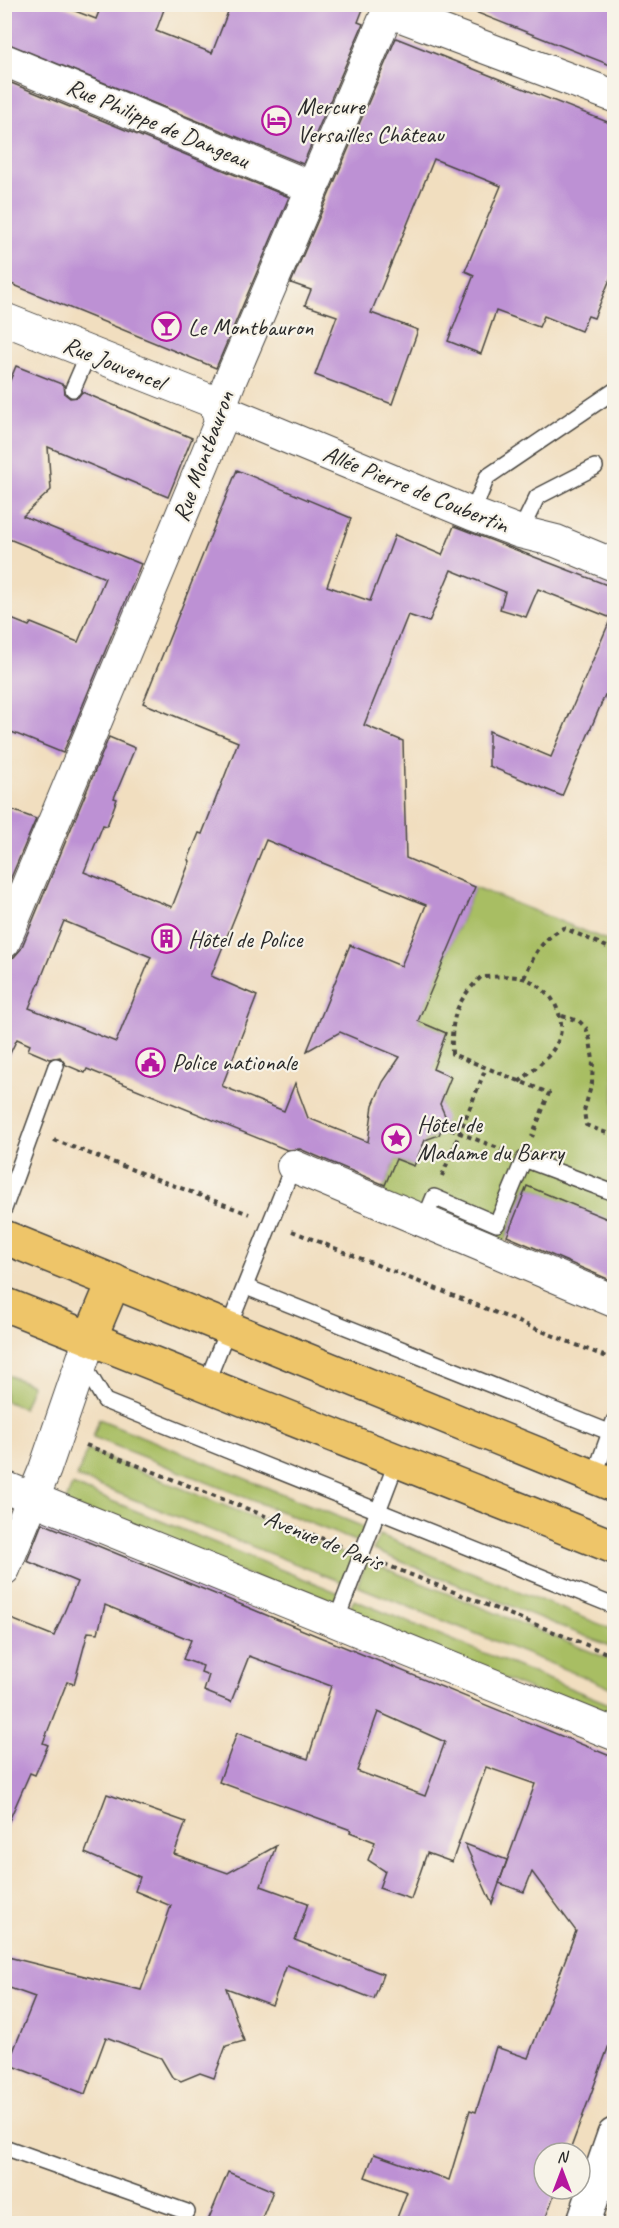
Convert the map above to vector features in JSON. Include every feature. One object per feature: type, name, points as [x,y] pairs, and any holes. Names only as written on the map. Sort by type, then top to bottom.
[{"type":"main road","points":[[4,1237],[604,1481]]},
{"type":"main road","points":[[86,1349],[114,1281]]},
{"type":"main road","points":[[4,1304],[86,1349],[205,1386],[615,1547]]},
{"type":"street","points":[[390,8],[615,96]]},
{"type":"street","name":"Rue Montbauron","points":[[4,942],[220,423],[218,412],[311,188],[390,8]]},
{"type":"street","name":"Rue Philippe de Dangeau","points":[[4,60],[311,188]]},
{"type":"street","name":"Rue Jouvencel","points":[[4,319],[214,402],[218,412]]},
{"type":"street","name":"Allée Pierre de Coubertin","points":[[218,412],[231,414],[254,423],[472,514],[520,532],[556,541],[615,565]]},
{"type":"street","points":[[293,1166],[429,1209],[615,1301]]},
{"type":"street","points":[[4,1569],[34,1499],[86,1349]]},
{"type":"street","points":[[4,1487],[615,1734]]},
{"type":"street","points":[[583,2223],[615,2135]]},
{"type":"lane","points":[[73,388],[89,352]]},
{"type":"lane","points":[[472,514],[488,477],[615,391]]},
{"type":"lane","points":[[520,532],[537,497],[595,467]]},
{"type":"lane","points":[[4,1209],[56,1066]]},
{"type":"lane","points":[[429,1209],[497,1224],[524,1159],[615,1193]]},
{"type":"lane","points":[[205,1386],[230,1329],[293,1166]]},
{"type":"lane","points":[[246,1287],[613,1429],[604,1481]]},
{"type":"lane","points":[[86,1349],[105,1401],[615,1606]]},
{"type":"lane","points":[[336,1621],[397,1461]]},
{"type":"lane","points":[[4,2147],[187,2212]]},
{"type":"path","points":[[524,978],[534,954],[547,936],[564,928],[615,950]]},
{"type":"path","points":[[442,1126],[524,1159],[549,1093],[519,1082],[452,1054],[452,1029],[462,996],[481,977],[524,978],[548,994],[561,1016],[561,1032],[554,1050],[519,1082]]},
{"type":"path","points":[[561,1016],[579,1021],[586,1028],[590,1040],[593,1060],[592,1083],[584,1111],[586,1125],[615,1136]]},
{"type":"path","points":[[429,1209],[486,1068]]},
{"type":"path","points":[[33,1132],[271,1222],[615,1360]]},
{"type":"path","name":"Avenue de Paris","points":[[57,1433],[615,1656]]},
{"type":"green space","points":[[475,887],[614,943],[614,1223],[527,1186],[503,1245],[381,1195],[396,1159],[414,1166],[425,1140],[439,1135],[444,1121],[433,1069],[446,1033],[418,1021]]},
{"type":"green space","points":[[5,1374],[32,1385],[23,1408],[5,1401]]},
{"type":"green space","points":[[99,1419],[366,1528],[360,1543],[93,1437]]},
{"type":"green space","points":[[87,1450],[354,1558],[344,1583],[77,1477]]},
{"type":"green space","points":[[72,1485],[339,1593],[333,1608],[65,1503]]},
{"type":"green space","points":[[380,1535],[614,1630],[614,1648],[373,1550]]},
{"type":"green space","points":[[367,1561],[614,1661],[614,1689],[357,1586]]},
{"type":"green space","points":[[354,1600],[614,1706],[614,1724],[347,1615]]},
{"type":"building","points":[[4,4],[57,4],[96,19],[102,4],[166,4],[156,31],[212,53],[231,4],[365,4],[358,22],[363,24],[303,164],[4,42]]},
{"type":"building","points":[[460,4],[615,4],[615,67],[460,6]]},
{"type":"building","points":[[396,38],[615,125],[615,267],[594,318],[588,316],[581,331],[544,316],[539,327],[496,311],[481,354],[448,341],[474,275],[465,271],[501,186],[434,159],[371,313],[418,330],[392,404],[315,375],[337,316],[305,305],[311,290],[291,283]]},
{"type":"building","points":[[4,80],[289,197],[216,368],[4,281]]},
{"type":"building","points":[[16,366],[64,385],[65,394],[70,398],[78,397],[82,392],[192,438],[168,497],[48,447],[51,490],[23,516],[141,564],[63,753],[4,729],[4,616],[29,626],[31,623],[78,642],[105,578],[4,537],[4,395]]},
{"type":"building","points":[[237,470],[351,518],[327,586],[370,601],[395,535],[442,555],[454,526],[615,588],[615,698],[605,695],[562,796],[489,766],[489,731],[551,757],[611,618],[538,589],[526,617],[500,609],[505,592],[451,570],[429,622],[408,615],[364,725],[403,741],[406,858],[475,887],[418,1021],[446,1033],[433,1069],[451,1077],[440,1104],[446,1118],[439,1135],[425,1140],[414,1166],[396,1159],[385,1185],[300,1149],[287,1150],[87,1069],[85,1073],[66,1065],[60,1057],[49,1059],[28,1050],[30,1045],[17,1039],[4,1066],[4,960],[14,957],[21,949],[109,737],[135,748],[114,798],[117,799],[107,826],[103,825],[84,872],[172,907],[190,861],[188,860],[199,833],[202,834],[238,742],[143,703]],"holes":[[[266,840],[426,905],[401,966],[350,945],[307,1051],[340,1032],[400,1057],[383,1082],[373,1105],[368,1142],[308,1118],[295,1083],[284,1111],[222,1086],[257,996],[211,976]],[[64,921],[151,957],[116,1042],[29,1008]]]},
{"type":"building","points":[[4,807],[36,819],[4,894]]},
{"type":"building","points":[[527,1186],[615,1222],[615,1282],[507,1236]]},
{"type":"building","points":[[42,1523],[615,1758],[615,2029],[573,2141],[532,2141],[532,2201],[552,2201],[544,2223],[395,2223],[407,2192],[365,2177],[374,2154],[449,2180],[470,2110],[476,2112],[496,2047],[528,2058],[576,1931],[532,1872],[524,1892],[499,1883],[535,1784],[486,1767],[452,1862],[427,1853],[411,1899],[379,1888],[385,1871],[368,1860],[375,1842],[350,1832],[351,1830],[219,1782],[237,1733],[308,1759],[331,1686],[249,1656],[231,1702],[204,1691],[209,1675],[201,1672],[203,1666],[183,1659],[191,1640],[105,1605],[98,1633],[88,1632],[74,1684],[67,1682],[43,1743],[48,1745],[35,1775],[30,1773],[4,1832],[4,1616],[54,1636],[77,1582],[27,1561]],"holes":[[[378,1712],[445,1742],[425,1796],[357,1771]]]},
{"type":"building","points":[[107,1794],[186,1822],[174,1854],[228,1873],[276,1846],[261,1886],[308,1903],[295,1940],[383,1974],[374,1999],[287,1965],[272,2005],[226,1988],[244,2041],[226,2046],[214,2078],[200,2073],[181,2081],[172,2077],[161,2058],[106,2037],[85,2094],[8,2064],[35,1997],[4,1986],[4,1956],[141,1990],[171,1906],[135,1891],[140,1877],[85,1853]]},
{"type":"building","points":[[465,1844],[507,1860],[492,1904]]},
{"type":"building","points":[[228,2172],[273,2191],[260,2223],[207,2223]]},
{"type":"place","name":"Mercure Versailles Château","points":[[276,120]]},
{"type":"place","name":"Le Montbauron","points":[[167,327]]},
{"type":"place","name":"Hôtel de Police","points":[[167,939]]},
{"type":"place","name":"Police nationale","points":[[151,1062]]},
{"type":"place","name":"Hôtel de Madame du Barry","points":[[396,1138]]}]
